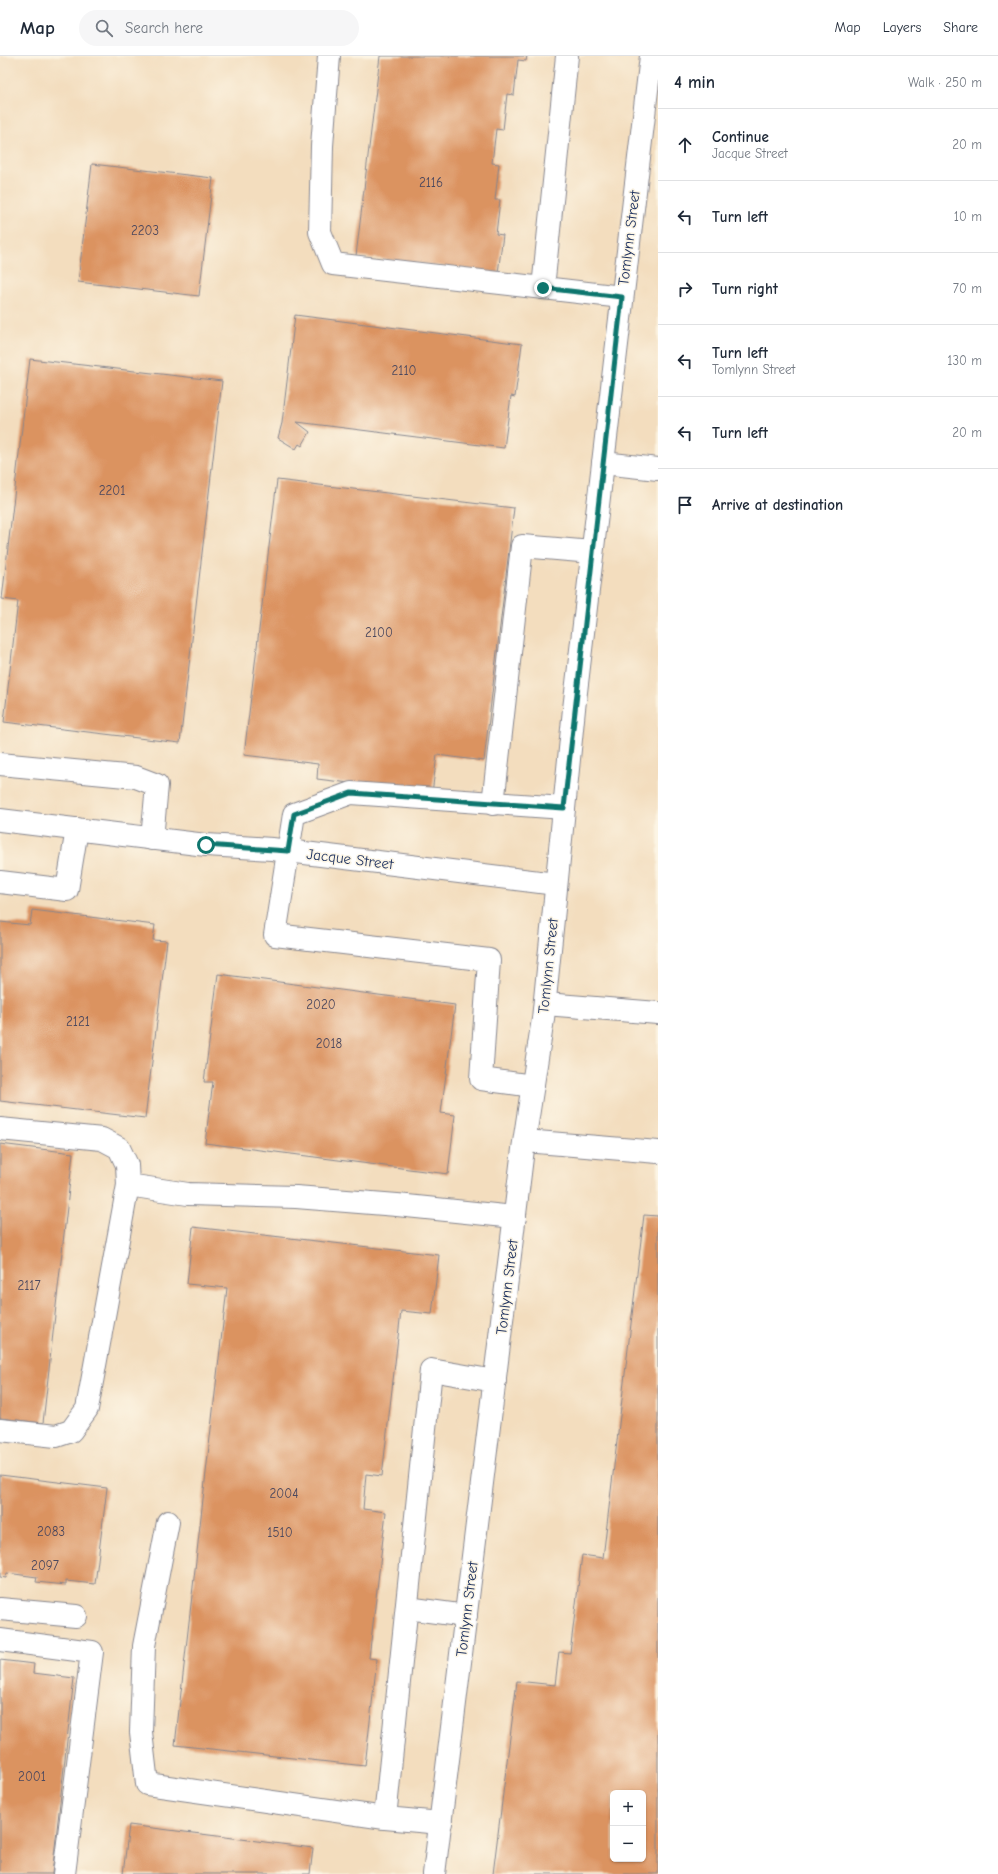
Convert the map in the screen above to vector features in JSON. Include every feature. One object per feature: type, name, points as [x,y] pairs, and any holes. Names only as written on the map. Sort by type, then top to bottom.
[{"type":"street","points":[[329,56],[322,146],[320,232],[333,264],[622,297]]},
{"type":"street","points":[[543,288],[567,56]]},
{"type":"street","name":"Tomlynn Street","points":[[434,1874],[515,1217],[544,1004],[592,552],[622,297],[652,103],[651,56]]},
{"type":"street","points":[[603,463],[658,469]]},
{"type":"street","points":[[493,804],[522,546],[592,552]]},
{"type":"street","points":[[0,764],[136,777],[157,785],[152,838]]},
{"type":"street","points":[[533,1086],[481,1078],[489,960],[276,935],[294,814],[351,793],[564,808]]},
{"type":"street","name":"Jacque Street","points":[[0,820],[206,845],[288,851],[556,884]]},
{"type":"street","points":[[0,882],[67,890],[77,829]]},
{"type":"street","points":[[544,1004],[658,1013]]},
{"type":"street","points":[[0,1129],[102,1139],[119,1148],[127,1165],[128,1185],[87,1409],[71,1431],[56,1436],[0,1430]]},
{"type":"street","points":[[525,1141],[658,1152]]},
{"type":"street","points":[[128,1185],[188,1194],[312,1198],[515,1217]]},
{"type":"street","points":[[385,1818],[431,1370],[495,1381]]},
{"type":"street","points":[[168,1522],[144,1646],[141,1732],[147,1784],[385,1818],[441,1823]]},
{"type":"street","points":[[406,1608],[466,1616]]},
{"type":"street","points":[[0,1609],[76,1616]]},
{"type":"street","points":[[0,1640],[92,1652],[64,1874]]},
{"type":"building","points":[[380,56],[527,56],[526,61],[518,60],[514,95],[507,94],[503,130],[496,129],[492,163],[499,164],[495,200],[500,200],[496,234],[503,235],[498,273],[356,256]]},
{"type":"building","points":[[92,164],[213,178],[199,296],[78,282]]},
{"type":"building","points":[[295,315],[522,344],[515,397],[511,396],[504,448],[297,422],[310,432],[302,446],[299,444],[296,449],[278,438],[282,423]]},
{"type":"building","points":[[30,359],[222,381],[180,743],[4,722],[18,601],[2,599]]},
{"type":"building","points":[[277,480],[514,508],[484,761],[437,755],[432,793],[317,779],[318,764],[244,755]]},
{"type":"building","points":[[32,910],[155,925],[153,940],[167,941],[145,1118],[0,1101],[0,922],[30,925]]},
{"type":"building","points":[[218,974],[455,1005],[441,1113],[455,1115],[448,1174],[205,1143],[213,1082],[204,1082]]},
{"type":"building","points":[[0,1144],[73,1153],[43,1423],[0,1418]]},
{"type":"building","points":[[644,1215],[658,1216],[658,1874],[493,1874],[517,1681],[555,1685],[559,1652],[570,1653],[582,1555],[603,1558]]},
{"type":"building","points":[[193,1227],[439,1255],[432,1314],[401,1311],[382,1476],[366,1474],[363,1509],[386,1512],[369,1658],[377,1659],[365,1766],[175,1745],[227,1288],[187,1284]]},
{"type":"building","points":[[0,1475],[107,1488],[95,1584],[66,1581],[66,1585],[36,1582],[37,1577],[7,1573],[6,1578],[0,1577]]},
{"type":"building","points":[[0,1660],[34,1664],[33,1673],[74,1678],[52,1874],[0,1874]]},
{"type":"building","points":[[129,1825],[313,1848],[310,1874],[123,1874]]},
{"type":"route","points":[[206,845],[288,851],[294,814],[351,793],[564,808],[574,709],[622,297],[543,288]]}]
